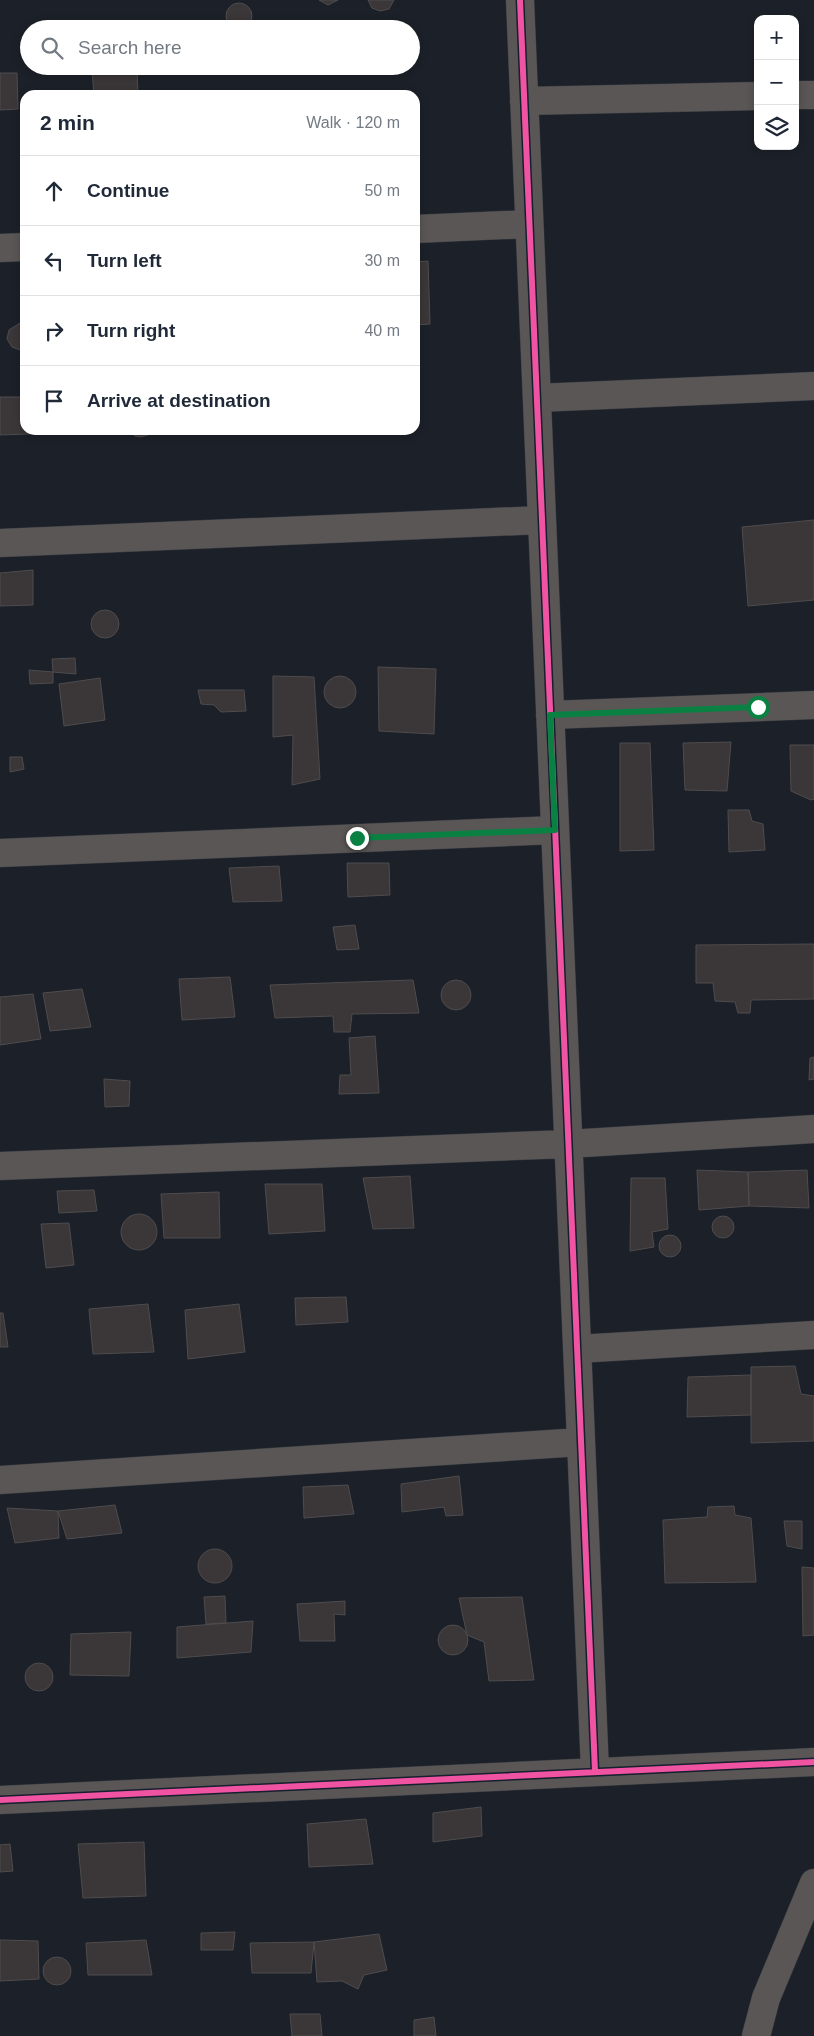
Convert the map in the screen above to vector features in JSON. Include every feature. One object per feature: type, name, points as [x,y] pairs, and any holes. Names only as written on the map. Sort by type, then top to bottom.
[{"type":"street","points":[[520,0],[595,1771]]},
{"type":"street","points":[[799,95],[814,95]]},
{"type":"street","points":[[524,101],[754,96]]},
{"type":"street","points":[[420,229],[529,224]]},
{"type":"street","points":[[0,248],[20,247]]},
{"type":"street","points":[[537,398],[814,386]]},
{"type":"street","points":[[0,543],[542,520]]},
{"type":"street","points":[[550,715],[814,705]]},
{"type":"street","points":[[0,853],[555,830]]},
{"type":"street","points":[[0,1166],[568,1144],[814,1130]]},
{"type":"street","points":[[577,1349],[814,1335]]},
{"type":"street","points":[[0,1480],[581,1442]]},
{"type":"street","points":[[0,1800],[814,1762]]},
{"type":"street","points":[[756,2036],[766,1998],[814,1883]]},
{"type":"building","points":[[319,0],[338,0],[328,5]]},
{"type":"building","points":[[368,0],[394,0],[389,9],[380,11],[372,8]]},
{"type":"building","points":[[239,3],[249,6],[251,20],[227,20],[229,6],[234,4]]},
{"type":"building","points":[[0,73],[17,73],[18,109],[0,110]]},
{"type":"building","points":[[92,75],[137,75],[138,90],[94,90]]},
{"type":"building","points":[[428,261],[430,324],[420,325],[420,262]]},
{"type":"building","points":[[20,323],[20,350],[12,347],[7,339],[9,330]]},
{"type":"building","points":[[0,397],[20,397],[20,434],[0,435]]},
{"type":"building","points":[[134,435],[148,435],[140,437]]},
{"type":"building","points":[[814,520],[814,600],[748,606],[742,527]]},
{"type":"building","points":[[33,570],[33,605],[0,606],[0,573]]},
{"type":"building","points":[[105,610],[115,614],[119,624],[115,634],[105,638],[95,634],[91,624],[95,614]]},
{"type":"building","points":[[75,658],[76,674],[53,672],[52,659]]},
{"type":"building","points":[[378,667],[436,669],[434,734],[379,731]]},
{"type":"building","points":[[29,670],[53,672],[53,683],[30,684]]},
{"type":"building","points":[[273,676],[314,677],[320,779],[292,785],[293,735],[273,737]]},
{"type":"building","points":[[340,676],[351,681],[356,692],[351,703],[340,708],[329,703],[324,692],[329,681]]},
{"type":"building","points":[[100,678],[105,720],[64,726],[59,684]]},
{"type":"building","points":[[198,690],[244,690],[246,711],[221,712],[214,705],[201,704]]},
{"type":"building","points":[[731,742],[727,791],[685,790],[683,743]]},
{"type":"building","points":[[620,743],[650,743],[654,850],[620,851]]},
{"type":"building","points":[[790,745],[814,745],[814,799],[811,800],[791,791]]},
{"type":"building","points":[[10,757],[22,757],[24,769],[10,772]]},
{"type":"building","points":[[728,810],[749,810],[752,821],[763,824],[765,850],[729,852]]},
{"type":"building","points":[[347,863],[389,863],[390,895],[348,897]]},
{"type":"building","points":[[279,866],[282,901],[233,902],[229,868]]},
{"type":"building","points":[[355,925],[359,949],[337,950],[333,927]]},
{"type":"building","points":[[814,944],[814,999],[751,1000],[750,1013],[738,1013],[735,1002],[715,1001],[713,983],[696,983],[696,945]]},
{"type":"building","points":[[230,977],[235,1017],[182,1020],[179,979]]},
{"type":"building","points":[[413,980],[419,1013],[352,1014],[350,1032],[334,1032],[333,1016],[275,1018],[270,985]]},
{"type":"building","points":[[456,980],[467,984],[471,995],[467,1006],[456,1010],[445,1006],[441,995],[445,984]]},
{"type":"building","points":[[82,989],[91,1027],[50,1031],[43,993]]},
{"type":"building","points":[[33,994],[41,1039],[0,1045],[0,997]]},
{"type":"building","points":[[375,1036],[379,1093],[339,1094],[340,1075],[351,1075],[349,1038]]},
{"type":"building","points":[[814,1057],[814,1079],[809,1080],[810,1058]]},
{"type":"building","points":[[104,1079],[130,1081],[129,1106],[105,1107]]},
{"type":"building","points":[[697,1170],[748,1172],[749,1206],[699,1210]]},
{"type":"building","points":[[807,1170],[809,1208],[749,1206],[748,1172]]},
{"type":"building","points":[[410,1176],[414,1228],[373,1229],[363,1178]]},
{"type":"building","points":[[631,1178],[665,1178],[668,1229],[652,1232],[654,1247],[630,1251]]},
{"type":"building","points":[[265,1184],[322,1184],[325,1231],[269,1234]]},
{"type":"building","points":[[94,1190],[97,1211],[59,1213],[57,1191]]},
{"type":"building","points":[[219,1192],[220,1238],[164,1238],[161,1194]]},
{"type":"building","points":[[139,1214],[146,1215],[152,1219],[156,1225],[156,1239],[152,1245],[146,1249],[139,1250],[132,1249],[126,1245],[122,1239],[121,1232],[122,1225],[126,1219],[132,1215]]},
{"type":"building","points":[[719,1216],[727,1216],[734,1223],[734,1231],[727,1238],[719,1238],[712,1231],[712,1223]]},
{"type":"building","points":[[69,1223],[74,1265],[46,1268],[41,1224]]},
{"type":"building","points":[[670,1235],[678,1238],[681,1246],[678,1254],[670,1257],[662,1254],[659,1246],[662,1238]]},
{"type":"building","points":[[346,1297],[348,1322],[296,1325],[295,1298]]},
{"type":"building","points":[[148,1304],[154,1352],[93,1354],[89,1309]]},
{"type":"building","points":[[239,1304],[245,1352],[188,1359],[185,1310]]},
{"type":"building","points":[[0,1313],[3,1313],[8,1347],[0,1347]]},
{"type":"building","points":[[795,1366],[801,1394],[814,1396],[814,1441],[751,1443],[751,1367]]},
{"type":"building","points":[[751,1375],[751,1415],[687,1417],[688,1377]]},
{"type":"building","points":[[459,1476],[463,1515],[446,1516],[444,1507],[402,1512],[401,1484]]},
{"type":"building","points":[[348,1485],[354,1514],[304,1518],[303,1487]]},
{"type":"building","points":[[115,1505],[122,1533],[67,1539],[58,1511]]},
{"type":"building","points":[[734,1506],[735,1515],[751,1518],[756,1582],[665,1583],[663,1520],[707,1517],[708,1507]]},
{"type":"building","points":[[7,1508],[58,1511],[59,1538],[15,1543]]},
{"type":"building","points":[[784,1521],[802,1521],[802,1549],[787,1546]]},
{"type":"building","points":[[215,1549],[222,1550],[227,1554],[231,1559],[231,1573],[227,1578],[222,1582],[215,1583],[208,1582],[203,1578],[199,1573],[198,1566],[199,1559],[203,1554],[208,1550]]},
{"type":"building","points":[[802,1567],[814,1568],[814,1635],[803,1636]]},
{"type":"building","points":[[225,1596],[226,1623],[206,1624],[204,1597]]},
{"type":"building","points":[[522,1597],[534,1680],[489,1681],[484,1642],[467,1635],[459,1598]]},
{"type":"building","points":[[345,1601],[345,1615],[334,1614],[335,1641],[300,1641],[297,1604]]},
{"type":"building","points":[[253,1621],[251,1652],[177,1658],[177,1627]]},
{"type":"building","points":[[453,1625],[464,1629],[468,1640],[464,1651],[453,1655],[442,1651],[438,1640],[442,1629]]},
{"type":"building","points":[[131,1632],[129,1676],[70,1675],[71,1634]]},
{"type":"building","points":[[39,1663],[49,1667],[53,1677],[49,1687],[39,1691],[29,1687],[25,1677],[29,1667]]},
{"type":"building","points":[[481,1807],[482,1836],[433,1842],[433,1813]]},
{"type":"building","points":[[366,1819],[373,1864],[309,1867],[307,1824]]},
{"type":"building","points":[[144,1842],[146,1896],[83,1898],[78,1844]]},
{"type":"building","points":[[10,1844],[13,1871],[0,1872],[0,1845]]},
{"type":"building","points":[[235,1932],[233,1950],[201,1950],[201,1933]]},
{"type":"building","points":[[379,1934],[387,1970],[364,1975],[358,1989],[342,1981],[317,1982],[314,1942]]},
{"type":"building","points":[[0,1940],[38,1941],[39,1979],[0,1981]]},
{"type":"building","points":[[146,1940],[152,1975],[88,1975],[86,1943]]},
{"type":"building","points":[[314,1942],[311,1973],[252,1973],[250,1943]]},
{"type":"building","points":[[57,1957],[67,1961],[71,1971],[67,1981],[57,1985],[47,1981],[43,1971],[47,1961]]},
{"type":"building","points":[[290,2014],[320,2014],[322,2036],[292,2036]]},
{"type":"building","points":[[434,2017],[436,2036],[414,2036],[414,2020]]},
{"type":"cycle path","points":[[520,0],[595,1771]]},
{"type":"cycle path","points":[[0,1800],[814,1762]]},
{"type":"route","points":[[357,838],[555,830],[550,715],[758,707]]}]
